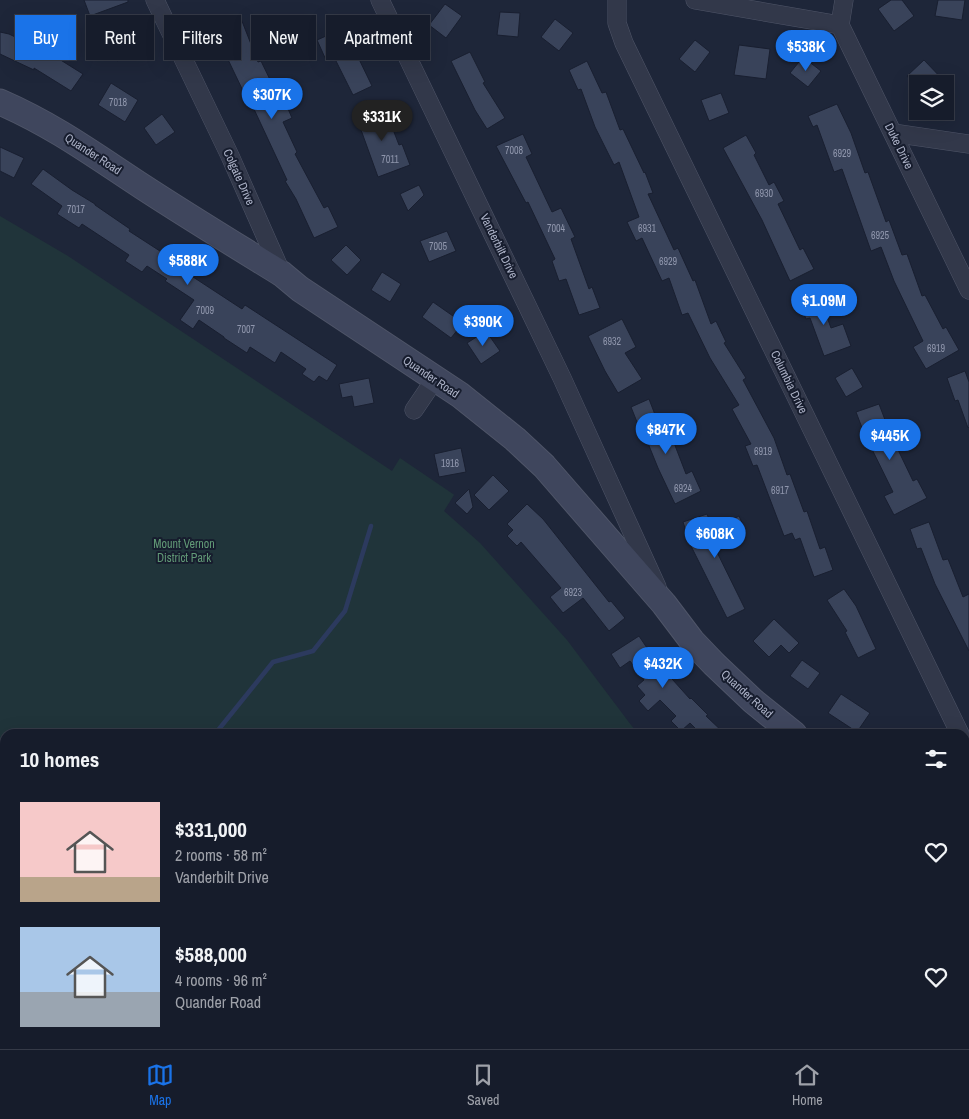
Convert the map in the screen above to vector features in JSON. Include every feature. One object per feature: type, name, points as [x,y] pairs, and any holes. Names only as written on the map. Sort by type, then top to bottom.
[{"type":"street","name":"Colgate Drive","points":[[155,0],[230,156],[282,274]]},
{"type":"street","name":"Vanderbilt Drive","points":[[380,0],[562,378],[664,604]]},
{"type":"street","name":"Columbia Drive","points":[[617,0],[617,22],[624,43],[958,729]]},
{"type":"street","points":[[694,0],[840,25],[844,0]]},
{"type":"street","name":"Duke Drive","points":[[840,25],[969,290]]},
{"type":"street","name":"Quander Road","points":[[0,102],[24,112],[60,132],[143,187],[282,274],[300,289],[460,396],[508,434],[544,466],[664,604],[692,641],[753,701],[788,729]]},
{"type":"street","points":[[892,133],[969,144]]},
{"type":"street","points":[[414,410],[435,379]]},
{"type":"green space","name":"Mount Vernon District Park","points":[[0,216],[68,256],[392,471],[400,458],[453,494],[444,511],[480,543],[567,640],[635,729],[0,729]]},
{"type":"building","points":[[84,0],[128,0],[128,2],[90,15]]},
{"type":"building","points":[[891,0],[902,0],[914,16],[894,31],[878,9]]},
{"type":"building","points":[[938,0],[965,0],[962,20],[935,16]]},
{"type":"building","points":[[445,4],[462,16],[446,38],[430,26]]},
{"type":"building","points":[[500,12],[520,13],[518,37],[497,35]]},
{"type":"building","points":[[241,19],[251,44],[251,60],[261,61],[276,92],[280,90],[292,118],[283,122],[297,152],[295,154],[324,208],[328,206],[338,227],[314,238],[296,199],[285,181],[287,180],[246,92],[244,93],[228,60],[241,60]]},
{"type":"building","points":[[555,19],[573,33],[559,51],[541,37]]},
{"type":"building","points":[[0,32],[15,37],[15,60],[61,60],[83,74],[71,91],[34,68],[34,70],[0,54]]},
{"type":"building","points":[[326,36],[326,60],[317,40]]},
{"type":"building","points":[[695,40],[710,52],[695,72],[679,59]]},
{"type":"building","points":[[739,45],[770,49],[766,79],[734,75]]},
{"type":"building","points":[[470,52],[485,82],[483,83],[505,118],[487,129],[475,110],[451,61]]},
{"type":"building","points":[[803,57],[821,71],[808,87],[790,73]]},
{"type":"building","points":[[336,60],[359,60],[372,86],[353,95]]},
{"type":"building","points":[[924,60],[938,75],[909,75],[909,78],[907,76]]},
{"type":"building","points":[[587,61],[602,93],[606,92],[620,130],[623,129],[645,172],[653,193],[648,194],[674,250],[678,248],[693,281],[695,280],[711,324],[716,321],[726,342],[724,343],[746,378],[743,380],[774,438],[787,475],[790,474],[804,512],[807,511],[820,549],[825,547],[833,570],[814,577],[800,538],[795,540],[792,533],[784,536],[757,465],[753,466],[745,446],[751,444],[732,409],[739,405],[710,358],[688,313],[682,315],[669,278],[662,281],[642,238],[636,241],[627,222],[639,217],[619,162],[614,165],[595,127],[581,89],[578,90],[569,70]]},
{"type":"building","points":[[111,83],[138,100],[125,122],[98,105]]},
{"type":"building","points":[[721,93],[729,113],[709,121],[701,100]]},
{"type":"building","points":[[837,104],[851,133],[865,173],[868,172],[886,222],[889,220],[902,255],[907,254],[922,296],[925,295],[943,329],[946,327],[959,350],[926,369],[913,347],[923,341],[894,281],[881,247],[871,251],[842,169],[834,172],[817,125],[813,127],[808,116]]},
{"type":"building","points":[[384,106],[399,145],[402,144],[410,165],[378,177],[356,116]]},
{"type":"building","points":[[162,114],[175,132],[156,145],[144,128]]},
{"type":"building","points":[[523,134],[532,154],[526,157],[552,212],[561,208],[575,237],[571,239],[589,289],[592,287],[600,308],[579,315],[566,279],[559,281],[552,261],[555,259],[528,202],[526,203],[496,146]]},
{"type":"building","points":[[746,135],[756,153],[754,155],[769,185],[774,182],[784,201],[778,204],[800,250],[803,248],[814,269],[790,281],[762,220],[723,148]]},
{"type":"building","points":[[0,147],[24,158],[14,178],[0,171]]},
{"type":"building","points":[[43,169],[163,253],[161,256],[242,309],[245,305],[337,365],[327,381],[319,376],[314,382],[302,374],[306,369],[281,352],[275,363],[250,347],[247,353],[199,320],[193,329],[180,320],[194,300],[165,281],[167,279],[147,266],[142,272],[125,261],[129,255],[82,224],[79,228],[57,214],[62,206],[31,184]]},
{"type":"building","points":[[419,185],[424,195],[408,211],[400,194]]},
{"type":"building","points":[[447,231],[456,251],[429,262],[420,241]]},
{"type":"building","points":[[346,245],[361,260],[347,275],[331,260]]},
{"type":"building","points":[[382,272],[401,284],[390,302],[371,290]]},
{"type":"building","points":[[818,292],[831,328],[843,324],[851,346],[824,356],[810,318],[806,319],[798,299]]},
{"type":"building","points":[[433,302],[463,323],[451,338],[422,317]]},
{"type":"building","points":[[622,319],[636,347],[625,353],[642,379],[618,393],[588,336]]},
{"type":"building","points":[[486,331],[500,351],[481,364],[467,343]]},
{"type":"building","points":[[852,368],[863,387],[846,397],[835,378]]},
{"type":"building","points":[[965,371],[969,382],[968,428],[958,400],[955,401],[947,378]]},
{"type":"building","points":[[369,378],[374,403],[354,407],[352,396],[342,398],[339,384]]},
{"type":"building","points":[[649,399],[664,438],[671,435],[686,474],[692,471],[701,491],[675,504],[631,407]]},
{"type":"building","points":[[879,404],[890,433],[913,481],[917,479],[927,498],[894,515],[884,496],[893,492],[864,433],[856,412]]},
{"type":"building","points":[[461,448],[466,472],[439,477],[434,454]]},
{"type":"building","points":[[493,475],[509,491],[489,510],[474,495]]},
{"type":"building","points":[[469,489],[473,507],[467,514],[455,503]]},
{"type":"building","points":[[527,504],[543,519],[609,602],[611,601],[625,618],[609,631],[583,598],[563,613],[550,597],[561,588],[521,542],[517,546],[507,536],[513,530],[507,524]]},
{"type":"building","points":[[707,514],[713,530],[739,516],[744,527],[713,544],[745,609],[727,618],[691,546],[683,522]]},
{"type":"building","points":[[929,522],[943,560],[948,559],[963,597],[969,594],[969,651],[935,584],[921,548],[917,549],[910,529]]},
{"type":"building","points":[[844,589],[856,606],[876,649],[858,658],[845,632],[847,631],[827,600]]},
{"type":"building","points":[[774,619],[799,643],[789,653],[781,645],[769,657],[753,641]]},
{"type":"building","points":[[639,636],[655,660],[720,729],[696,729],[690,723],[683,729],[679,729],[671,721],[676,716],[660,700],[648,711],[639,701],[645,695],[637,686],[644,680],[630,661],[620,668],[611,654]]},
{"type":"building","points":[[802,660],[820,673],[808,689],[790,676]]},
{"type":"building","points":[[841,694],[870,713],[859,729],[852,729],[828,713]]},
{"type":"waterway","points":[[219,729],[273,662],[313,651],[345,611],[371,526]]}]
